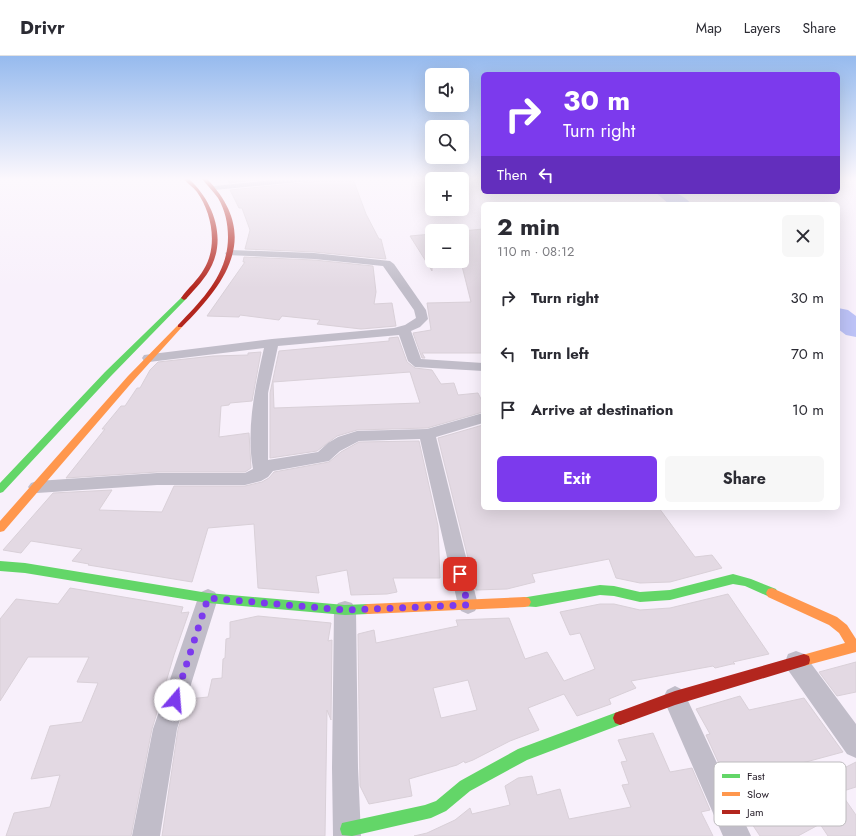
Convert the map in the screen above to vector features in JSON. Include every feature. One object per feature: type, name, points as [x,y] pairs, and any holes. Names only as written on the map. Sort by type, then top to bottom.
[{"type":"street","points":[[0,489],[108,374],[171,312],[202,277],[213,257],[215,238],[214,223],[211,215]]},
{"type":"street","points":[[0,528],[149,358],[210,293],[228,265],[231,233],[227,215]]},
{"type":"street","points":[[149,358],[272,343],[404,330],[416,325],[422,319],[420,310],[390,266],[386,263],[314,256],[230,252]]},
{"type":"street","points":[[404,330],[415,361],[420,364],[431,366],[481,367]]},
{"type":"street","points":[[262,473],[259,456],[261,393],[272,343]]},
{"type":"street","points":[[37,486],[157,479],[245,479],[262,473],[268,466],[323,457],[334,447],[357,436],[427,434],[453,428],[481,419]]},
{"type":"street","points":[[427,434],[468,605]]},
{"type":"street","points":[[0,566],[25,568],[208,598],[345,610],[536,602],[600,590],[614,590],[640,597],[670,595],[733,579],[740,580],[833,621],[843,629],[854,647],[796,662],[676,698],[523,754],[465,786],[441,806],[426,813],[347,833],[345,768],[345,610]]},
{"type":"street","points":[[146,836],[165,729],[208,598]]},
{"type":"street","points":[[796,662],[856,745]]},
{"type":"street","points":[[676,698],[714,784]]},
{"type":"street","points":[[733,826],[737,836]]},
{"type":"building","points":[[245,215],[367,215],[379,239],[381,239],[386,259],[314,252],[245,249],[250,230]]},
{"type":"building","points":[[481,229],[481,353],[422,353],[425,358],[422,358],[413,333],[431,330],[427,303],[471,302],[462,268],[469,268],[469,230]]},
{"type":"building","points":[[425,235],[425,260],[410,236]]},
{"type":"building","points":[[244,257],[314,260],[373,266],[376,292],[374,304],[392,303],[396,326],[361,329],[317,324],[320,320],[282,316],[279,320],[240,315],[239,317],[207,316],[245,262],[243,262]]},
{"type":"building","points":[[398,337],[407,362],[415,368],[432,370],[441,384],[454,383],[458,395],[478,393],[481,399],[481,413],[427,428],[357,430],[337,436],[317,451],[270,458],[270,393],[279,351],[389,341],[389,338]],"holes":[[[410,372],[420,403],[274,408],[273,382]]]},
{"type":"building","points":[[261,352],[252,401],[230,403],[229,405],[221,406],[219,437],[249,433],[251,468],[245,472],[157,472],[66,478],[105,429],[102,429],[121,406],[125,406],[137,388],[140,388],[150,370],[158,362],[213,356],[248,355],[248,353]]},
{"type":"building","points":[[481,426],[481,510],[660,510],[695,557],[712,555],[722,568],[670,582],[640,583],[616,578],[609,559],[532,574],[535,582],[507,589],[476,590],[438,438]]},
{"type":"building","points":[[419,441],[438,526],[440,578],[393,578],[397,592],[387,594],[351,595],[347,570],[316,576],[319,593],[258,588],[254,524],[208,528],[192,582],[72,561],[82,549],[31,541],[21,553],[3,550],[53,493],[112,490],[99,510],[162,512],[174,486],[245,486],[262,482],[269,478],[274,472],[329,462],[341,452],[359,442]]},
{"type":"building","points":[[70,588],[183,607],[181,613],[189,612],[174,655],[152,729],[131,836],[6,836],[14,813],[50,807],[60,775],[31,779],[50,726],[82,722],[98,683],[77,682],[89,657],[28,657],[0,701],[0,619],[16,599],[58,604]]},
{"type":"building","points":[[728,594],[769,654],[733,662],[735,664],[715,668],[713,666],[631,681],[636,688],[609,699],[611,704],[577,716],[564,694],[528,708],[539,730],[510,741],[473,760],[465,763],[464,761],[457,765],[409,779],[412,796],[369,804],[360,786],[358,634],[374,630],[376,643],[458,626],[456,620],[509,618],[525,659],[547,652],[564,681],[595,669],[580,633],[570,635],[560,612],[600,604],[614,604],[640,610],[670,608]],"holes":[[[468,680],[477,710],[441,718],[433,688]]]},
{"type":"building","points":[[258,616],[331,623],[328,641],[332,640],[331,720],[327,710],[325,836],[162,836],[178,729],[188,699],[208,697],[212,679],[222,678],[226,639],[230,638],[230,622]]},
{"type":"building","points":[[856,662],[856,692],[837,696],[819,672]]},
{"type":"building","points":[[740,696],[749,710],[804,698],[843,752],[806,762],[718,762],[706,735],[710,734],[696,709]]},
{"type":"building","points":[[653,733],[670,772],[692,768],[710,810],[701,812],[713,836],[414,836],[427,833],[455,820],[470,808],[472,814],[510,805],[505,786],[518,778],[532,776],[537,795],[560,789],[569,819],[631,807],[622,785],[629,784],[621,762],[627,761],[618,740]]},
{"type":"building","points":[[856,762],[856,787],[846,790],[846,767]]},
{"type":"building","points":[[846,801],[856,815],[856,836],[828,836],[821,826],[846,826]]},
{"type":"building","points":[[753,826],[816,826],[798,836],[760,836]]},
{"type":"waterway","points":[[840,317],[856,329]]},
{"type":"traffic: fast","points":[[0,489],[108,374],[184,298]]},
{"type":"traffic: fast","points":[[0,566],[25,568],[208,598],[345,610],[368,609]]},
{"type":"traffic: fast","points":[[525,602],[536,602],[600,590],[614,591],[640,597],[670,595],[733,579],[747,582],[772,593]]},
{"type":"traffic: fast","points":[[348,829],[426,813],[441,806],[465,786],[523,754],[620,718]]},
{"type":"traffic: slow","points":[[0,528],[131,378],[180,326]]},
{"type":"traffic: slow","points":[[772,593],[833,621],[843,629],[854,647],[804,660]]},
{"type":"traffic: slow","points":[[368,609],[525,602]]},
{"type":"traffic: jam","points":[[184,298],[201,279],[207,270],[212,257],[215,239],[210,215]]},
{"type":"traffic: jam","points":[[180,326],[200,306],[224,273],[229,260],[231,247],[231,232],[228,215]]},
{"type":"traffic: jam","points":[[620,718],[675,698],[804,660]]},
{"type":"route","points":[[175,700],[208,598],[345,610],[468,605],[460,574]]}]
